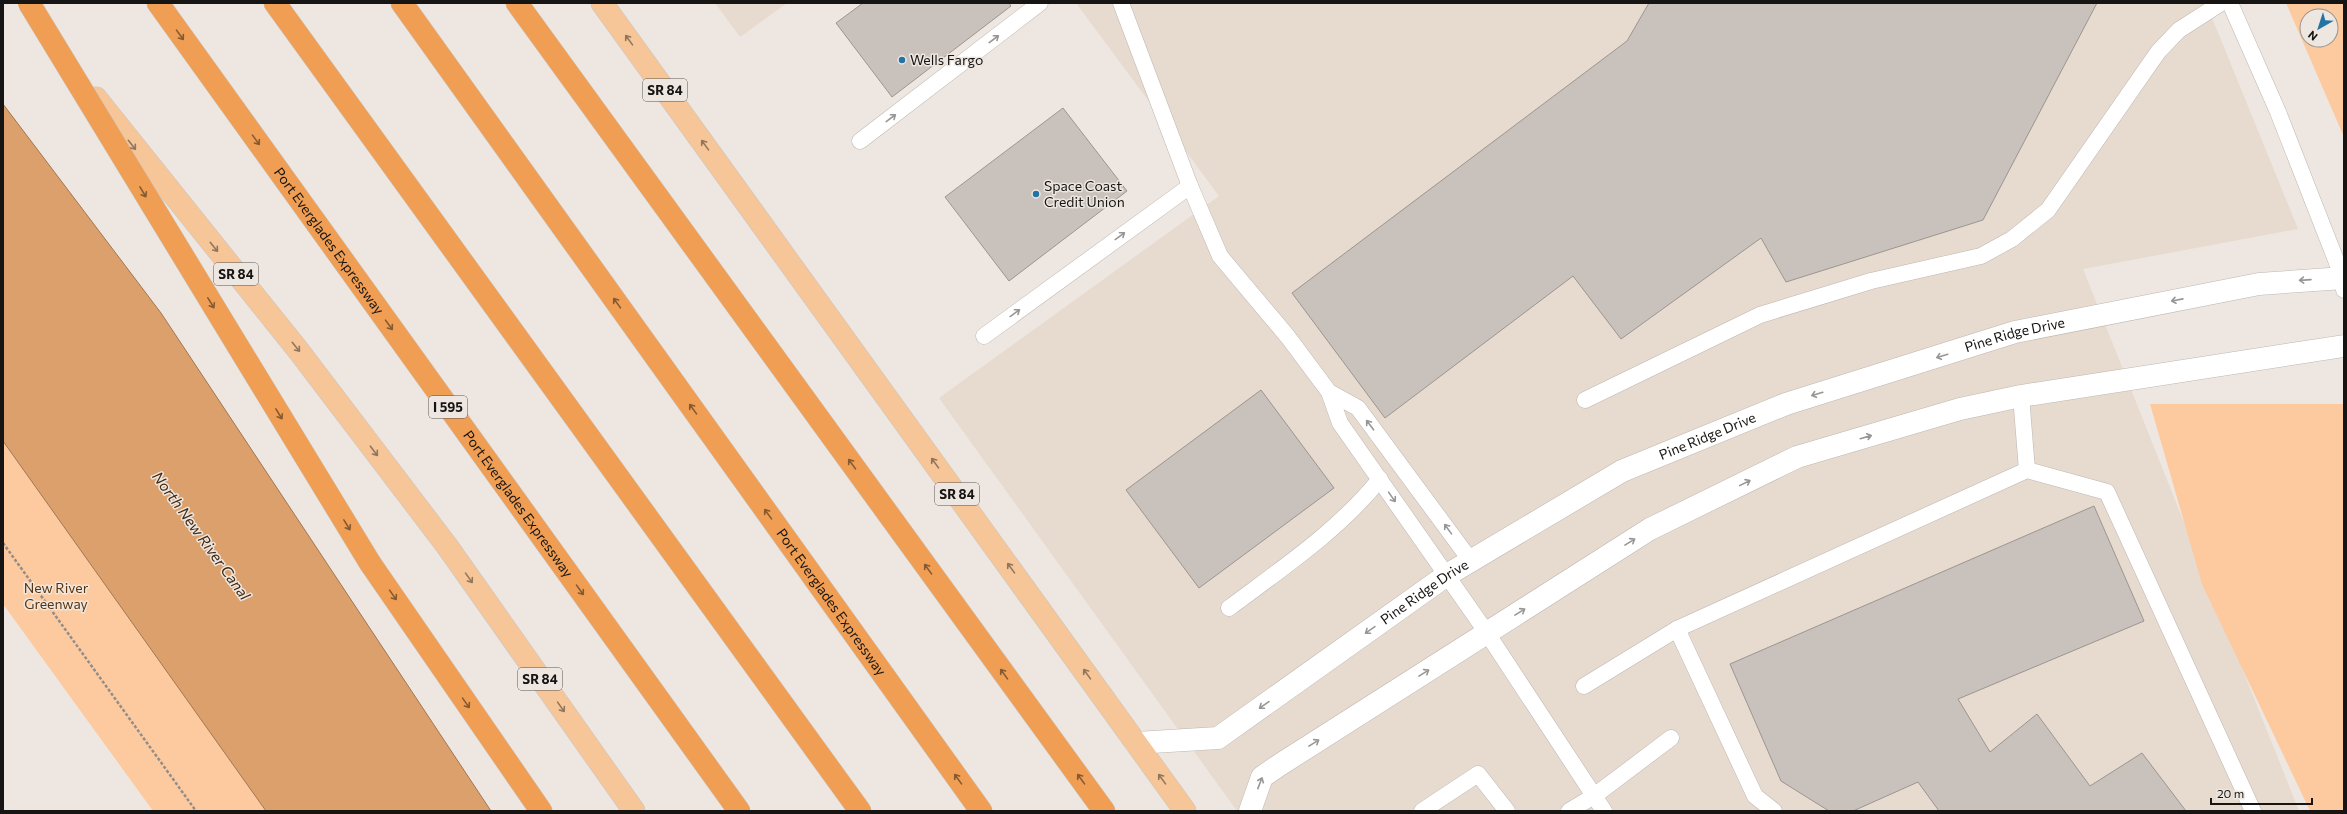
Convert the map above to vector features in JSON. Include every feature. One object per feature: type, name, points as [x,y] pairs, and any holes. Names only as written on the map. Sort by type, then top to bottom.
[{"type":"highway","points":[[29,3],[370,563],[541,811]]},
{"type":"highway","name":"Port Everglades Expressway","points":[[158,3],[739,811]]},
{"type":"highway","points":[[275,3],[860,811]]},
{"type":"highway","name":"Port Everglades Expressway","points":[[402,3],[981,811]]},
{"type":"highway","points":[[517,3],[1104,811]]},
{"type":"main road","name":"SR 84","points":[[24,3],[178,203],[298,350],[447,546],[634,811]]},
{"type":"main road","name":"SR 84","points":[[602,3],[1185,811]]},
{"type":"street","name":"Pine Ridge Drive","points":[[1136,743],[1218,738],[1447,574],[1622,471],[1786,404],[2016,332],[2259,284],[2344,282]]},
{"type":"street","points":[[1250,811],[1262,777],[1650,529],[1797,457],[1960,409],[2021,396],[2344,346]]},
{"type":"lane","points":[[860,141],[1040,3]]},
{"type":"lane","points":[[1121,3],[1190,186],[1220,256],[1288,337],[1328,392],[1340,423],[1447,574],[1604,811]]},
{"type":"lane","points":[[1585,400],[1760,315],[1871,281],[1981,256],[2012,239],[2048,210],[2158,52],[2179,30],[2221,3]]},
{"type":"lane","points":[[2230,3],[2278,112],[2344,282]]},
{"type":"lane","points":[[984,336],[1190,186]]},
{"type":"lane","points":[[1328,392],[1358,408],[1471,560]]},
{"type":"lane","points":[[2021,396],[2027,470]]},
{"type":"lane","points":[[1584,686],[1677,629],[2027,470],[2107,492],[2253,811]]},
{"type":"lane","points":[[1229,608],[1282,569],[1360,503],[1380,479]]},
{"type":"lane","points":[[1677,629],[1755,796],[1774,811]]},
{"type":"lane","points":[[1569,811],[1594,796],[1671,738]]},
{"type":"lane","points":[[1422,811],[1478,774],[1507,811]]},
{"type":"path","points":[[3,543],[196,811]]},
{"type":"shaded area","points":[[715,3],[787,3],[740,37]]},
{"type":"shaded area","points":[[1076,3],[2206,3],[2298,229],[2083,269],[2299,811],[1237,811],[939,398],[1219,196]]},
{"type":"green space","points":[[2286,3],[2344,3],[2344,137],[2305,48],[2339,48],[2339,8],[2299,8],[2299,33]]},
{"type":"green space","points":[[2150,404],[2344,404],[2344,811],[2310,811],[2202,584]]},
{"type":"green space","name":"New River Greenway","points":[[3,441],[266,811],[153,811],[3,604]]},
{"type":"water","name":"North New River Canal","points":[[3,104],[161,313],[491,811],[266,811],[3,441]]},
{"type":"building","name":"Wells Fargo","points":[[863,3],[1009,3],[1011,6],[892,97],[836,23]]},
{"type":"building","points":[[1649,3],[2097,3],[1983,220],[1786,282],[1761,238],[1621,339],[1573,276],[1385,418],[1292,293],[1627,41]]},
{"type":"building","name":"Space Coast Credit Union","points":[[1063,108],[1127,191],[1009,281],[945,197]]},
{"type":"building","points":[[1261,390],[1334,488],[1199,588],[1126,490]]},
{"type":"building","points":[[2094,506],[2144,621],[1958,699],[1990,752],[2037,714],[2090,786],[2142,753],[2186,811],[1939,811],[1918,782],[1853,811],[1829,811],[1781,781],[1730,664]]},
{"type":"place","name":"Wells Fargo","points":[[902,60]]},
{"type":"place","name":"Space Coast Credit Union","points":[[1036,194]]}]
